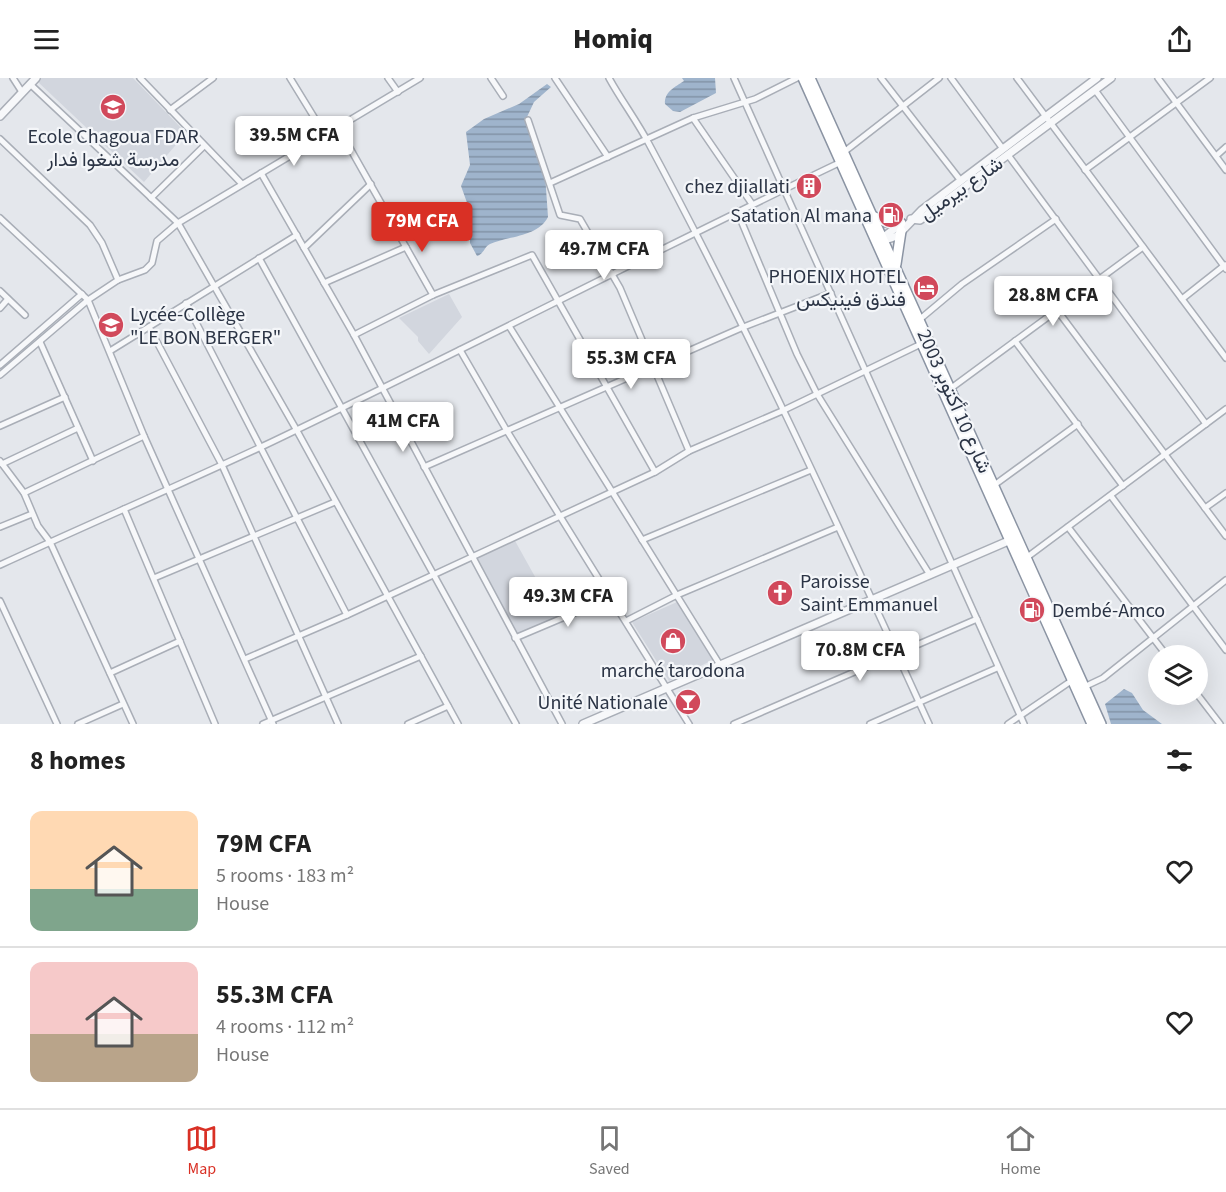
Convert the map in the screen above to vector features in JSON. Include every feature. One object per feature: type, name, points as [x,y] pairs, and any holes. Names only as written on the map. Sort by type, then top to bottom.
[{"type":"highway","name":"شارع 10 أكتوبر 2003","points":[[803,78],[872,216],[880,241],[896,267],[919,320],[925,342],[950,389],[1014,539],[1026,558],[1078,683],[1092,724]]},
{"type":"highway","name":"شارع 10 أكتوبر 2003","points":[[810,78],[880,241],[1078,683],[1101,724]]},
{"type":"highway","points":[[872,216],[901,227],[896,267]]},
{"type":"street","points":[[13,78],[22,93]]},
{"type":"street","points":[[0,116],[36,78]]},
{"type":"street","points":[[140,78],[242,184]]},
{"type":"street","points":[[170,110],[213,78]]},
{"type":"street","points":[[290,78],[325,135]]},
{"type":"street","points":[[388,78],[398,92]]},
{"type":"street","points":[[0,375],[88,300],[117,280],[149,267],[157,241],[178,223],[420,78]]},
{"type":"street","points":[[491,78],[503,96]]},
{"type":"street","points":[[555,78],[608,157]]},
{"type":"street","points":[[609,78],[648,140],[695,231],[873,600],[928,724]]},
{"type":"street","points":[[734,78],[785,187],[1024,724]]},
{"type":"street","points":[[550,183],[693,118],[762,96],[797,78]]},
{"type":"street","points":[[881,78],[961,181]]},
{"type":"street","points":[[0,565],[260,447],[509,326],[844,157],[939,78]]},
{"type":"street","points":[[951,78],[1101,278],[1206,424]]},
{"type":"street","points":[[1017,78],[1226,358]]},
{"type":"street","name":"شارع بيرميل","points":[[1006,152],[961,181],[911,219],[918,222],[1048,120],[1097,78]]},
{"type":"street","name":"شارع بيرميل","points":[[1090,84],[1111,78]]},
{"type":"street","points":[[1158,78],[1226,170]]},
{"type":"street","points":[[1085,170],[1210,78]]},
{"type":"street","points":[[30,84],[178,223],[296,429],[458,724]]},
{"type":"street","points":[[1090,84],[1225,266],[1182,299]]},
{"type":"street","points":[[693,118],[752,204]]},
{"type":"street","points":[[528,120],[560,215],[580,219],[613,272],[655,366],[689,451]]},
{"type":"street","points":[[339,127],[433,295]]},
{"type":"street","points":[[0,139],[90,225],[102,243],[117,280]]},
{"type":"street","points":[[151,198],[204,146]]},
{"type":"street","points":[[1216,156],[1226,147]]},
{"type":"street","points":[[261,173],[354,335],[470,556],[562,724]]},
{"type":"street","points":[[304,248],[371,184]]},
{"type":"street","points":[[737,211],[779,312],[817,394],[930,575]]},
{"type":"street","points":[[0,218],[88,300],[144,436],[273,722]]},
{"type":"street","points":[[880,241],[894,238],[901,227],[911,219]]},
{"type":"street","points":[[919,320],[962,284],[1056,219]]},
{"type":"street","points":[[110,351],[297,236]]},
{"type":"street","points":[[324,282],[406,247]]},
{"type":"street","points":[[950,389],[1143,247]]},
{"type":"street","points":[[354,335],[433,295],[532,255],[609,387],[655,472]]},
{"type":"street","points":[[260,258],[340,408],[516,724]]},
{"type":"street","points":[[0,291],[25,315]]},
{"type":"street","points":[[424,467],[741,328],[831,293]]},
{"type":"street","points":[[0,365],[82,294]]},
{"type":"street","points":[[0,308],[9,299]]},
{"type":"street","points":[[186,303],[347,615]]},
{"type":"street","points":[[1057,310],[1226,536]]},
{"type":"street","points":[[509,326],[720,665]]},
{"type":"street","points":[[149,327],[222,465],[338,724]]},
{"type":"street","points":[[1015,341],[1122,486]]},
{"type":"street","points":[[40,342],[93,461]]},
{"type":"street","points":[[245,659],[347,615],[560,514],[655,472],[689,451],[782,411],[925,342]]},
{"type":"street","points":[[460,350],[507,431],[690,724]]},
{"type":"street","points":[[0,426],[65,397]]},
{"type":"street","points":[[1026,558],[1226,409]]},
{"type":"street","points":[[993,486],[1078,424]]},
{"type":"street","points":[[78,428],[1,462],[24,493],[42,534],[50,542],[133,724]]},
{"type":"street","points":[[24,493],[144,436]]},
{"type":"street","points":[[642,540],[811,470]]},
{"type":"street","points":[[1205,508],[1226,493]]},
{"type":"street","points":[[1111,495],[1226,650]]},
{"type":"street","points":[[154,578],[297,520],[335,502]]},
{"type":"street","points":[[124,509],[215,724]]},
{"type":"street","points":[[0,527],[32,514]]},
{"type":"street","points":[[626,621],[677,595],[838,526]]},
{"type":"street","points":[[1068,527],[1158,645]]},
{"type":"street","points":[[583,724],[1014,539]]},
{"type":"street","points":[[1008,724],[1078,683],[1103,678],[1226,580]]},
{"type":"street","points":[[515,638],[612,597]]},
{"type":"street","points":[[0,601],[57,724]]},
{"type":"street","points":[[734,724],[977,619]]},
{"type":"street","points":[[110,673],[180,641]]},
{"type":"street","points":[[263,724],[273,722],[325,697],[421,657]]},
{"type":"street","points":[[870,724],[998,668]]},
{"type":"street","points":[[78,724],[123,704]]},
{"type":"street","points":[[1205,705],[1220,724]]},
{"type":"street","points":[[408,724],[448,706]]},
{"type":"shaded area","name":"Ecole Chagoua FDAR مدرسة شغوا فدار","points":[[41,78],[133,78],[186,133],[144,182],[38,82]]},
{"type":"shaded area","points":[[449,294],[462,317],[429,354],[418,341],[418,337],[399,318]]},
{"type":"shaded area","points":[[514,539],[558,618],[516,635],[473,557]]},
{"type":"shaded area","name":"marché tarodona","points":[[677,602],[713,660],[669,681],[632,622]]},
{"type":"water","points":[[682,78],[715,78],[716,93],[680,112],[673,111],[665,104],[666,96],[684,81]]},
{"type":"water","points":[[547,84],[551,87],[534,102],[527,117],[545,174],[548,217],[537,229],[490,244],[477,256],[470,243],[470,211],[461,186],[470,165],[466,132],[484,119],[519,104]]},
{"type":"water","points":[[1124,689],[1132,693],[1143,710],[1162,724],[1111,724],[1105,704]]},
{"type":"waterway","points":[[1050,119],[1104,78]]},
{"type":"waterway","points":[[1006,151],[1046,122]]},
{"type":"place","name":"Ecole Chagoua FDAR مدرسة شغوا فدار","points":[[113,107]]},
{"type":"place","name":"chez djiallati","points":[[809,186]]},
{"type":"place","name":"Satation Al mana","points":[[891,215]]},
{"type":"place","name":"PHOENIX HOTEL فندق فينيكس","points":[[926,288]]},
{"type":"place","name":"Lycée-Collège \"LE BON BERGER\"","points":[[111,325]]},
{"type":"place","name":"Paroisse Saint Emmanuel","points":[[780,593]]},
{"type":"place","name":"Dembé-Amco","points":[[1032,610]]},
{"type":"place","name":"marché tarodona","points":[[673,641]]},
{"type":"place","name":"Unité Nationale","points":[[688,702]]}]
